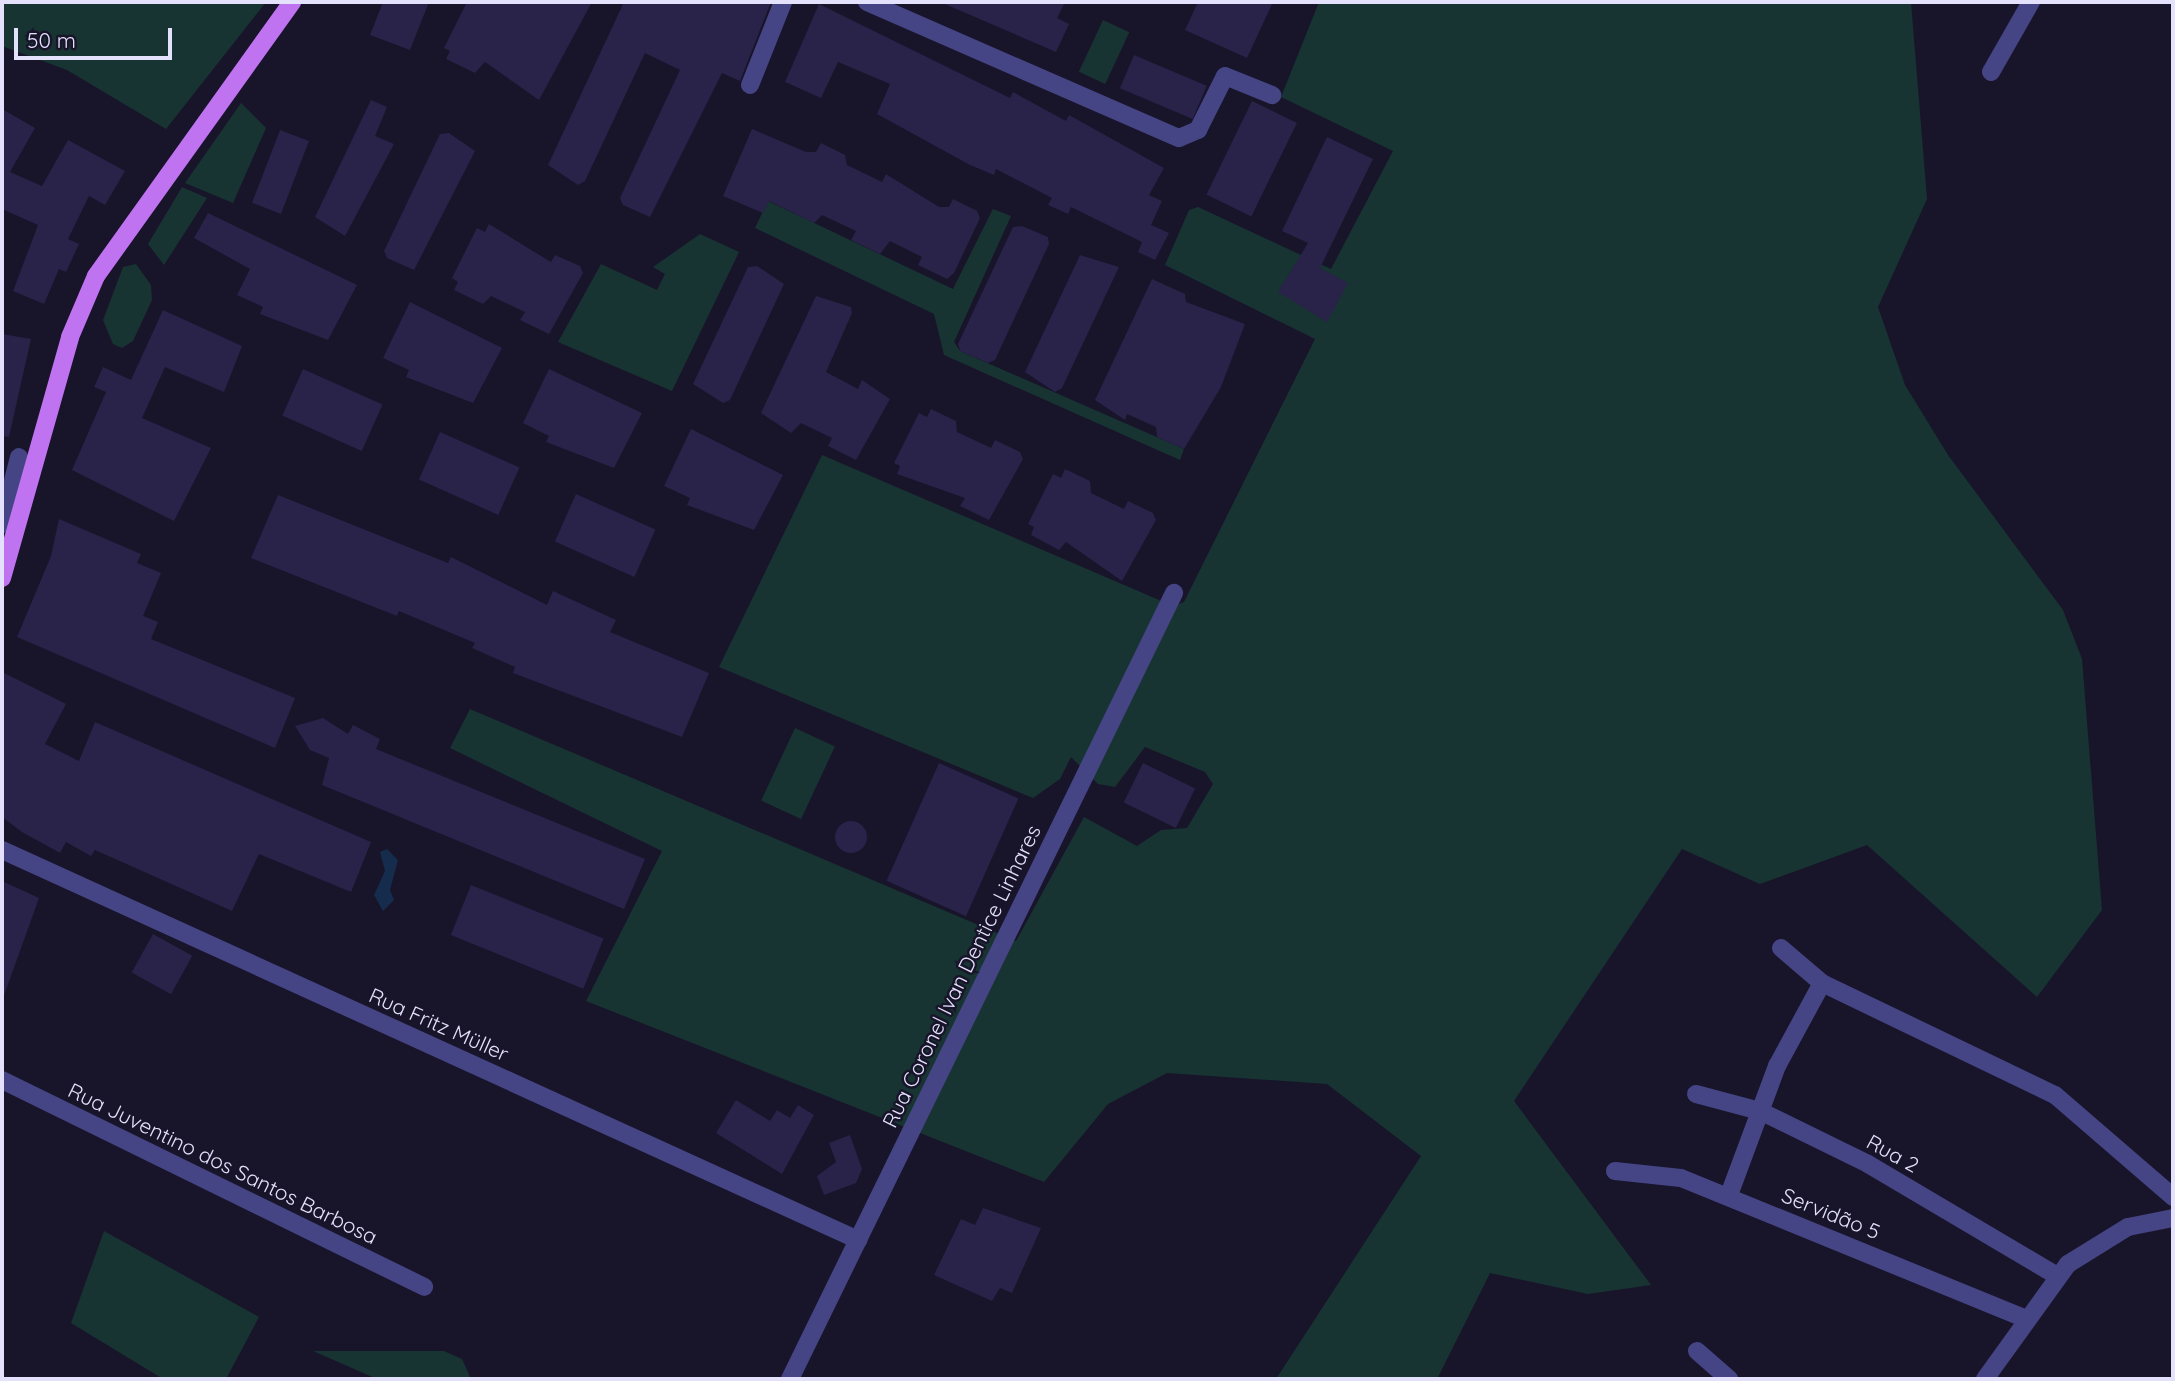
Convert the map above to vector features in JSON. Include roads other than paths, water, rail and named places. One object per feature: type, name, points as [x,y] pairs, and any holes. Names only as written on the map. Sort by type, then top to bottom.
[{"type":"main road","points":[[2,578],[74,327],[96,276],[292,2]]},
{"type":"street","points":[[750,85],[783,2]]},
{"type":"street","points":[[867,2],[1179,138],[1198,130],[1225,75],[1272,95]]},
{"type":"street","points":[[1991,72],[2031,2]]},
{"type":"street","points":[[2,524],[19,457]]},
{"type":"street","name":"Rua Coronel Ivan Dentice Linhares","points":[[790,1379],[1174,593]]},
{"type":"street","name":"Rua Fritz Müller","points":[[2,850],[858,1240]]},
{"type":"street","points":[[1781,948],[1822,983],[2055,1095],[2173,1197]]},
{"type":"street","points":[[1729,1195],[1793,1030],[1822,983]]},
{"type":"street","name":"Rua Juventino dos Santos Barbosa","points":[[2,1080],[424,1287]]},
{"type":"street","name":"Rua 2","points":[[1696,1094],[1760,1111],[1868,1164],[2056,1275]]},
{"type":"street","name":"Servidão 5","points":[[1615,1171],[1681,1178],[1729,1195],[2024,1318]]},
{"type":"street","points":[[1985,1379],[2024,1318],[2056,1275],[2109,1236],[2173,1218]]},
{"type":"street","points":[[1698,1351],[1729,1379]]},
{"type":"water","points":[[387,849],[398,860],[390,890],[394,900],[383,911],[374,895],[385,871],[380,852]]}]
